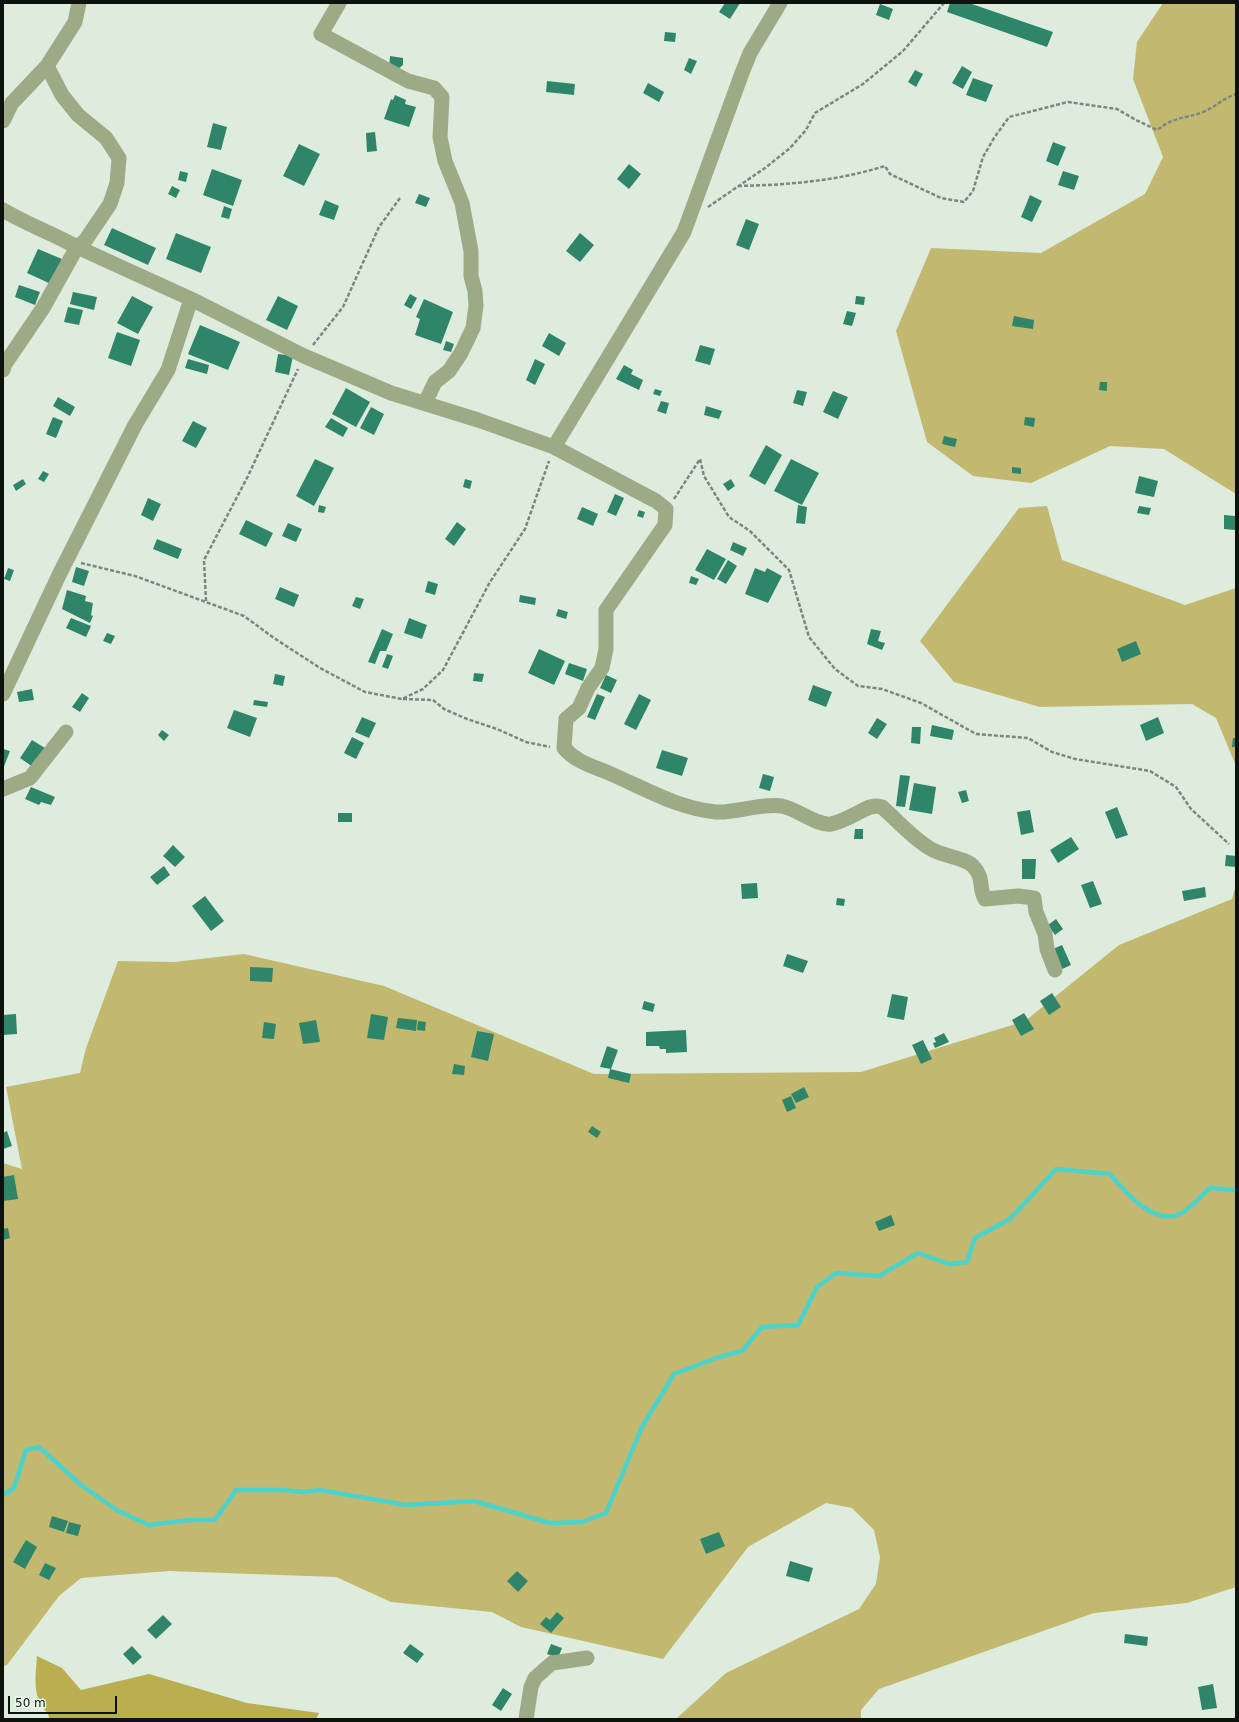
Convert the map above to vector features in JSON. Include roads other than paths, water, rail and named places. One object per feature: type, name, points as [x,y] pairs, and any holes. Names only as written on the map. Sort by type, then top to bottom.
[{"type":"street","points":[[3,121],[12,103],[47,66],[75,22],[78,3]]},
{"type":"street","points":[[339,3],[321,34],[408,81],[434,88],[442,97],[440,137],[445,161],[462,203],[471,251],[471,276],[475,291],[476,306],[473,328],[461,353],[449,371],[435,382],[425,404]]},
{"type":"street","points":[[554,447],[684,232],[696,202],[729,105],[750,53],[780,3]]},
{"type":"street","points":[[3,370],[25,333],[43,308],[76,247],[84,241],[110,204],[117,183],[119,158],[106,138],[78,115],[66,100],[47,66]]},
{"type":"street","points":[[3,210],[19,220],[53,234],[76,247],[190,299],[304,356],[391,393],[478,420],[554,447],[656,501],[666,509],[665,525],[606,610],[606,649],[602,668],[588,688],[580,708],[566,719],[564,748],[571,756],[580,762],[610,773],[662,799],[700,809],[718,812],[751,807],[782,806],[830,824],[870,807],[882,807],[929,848],[972,864],[980,874],[982,884],[981,892],[985,899],[1018,896],[1034,898],[1036,912],[1045,934],[1047,950],[1055,970]]},
{"type":"street","points":[[3,694],[67,558],[135,425],[168,370],[190,299]]},
{"type":"street","points":[[3,789],[30,778],[66,732]]},
{"type":"street","points":[[526,1719],[531,1687],[535,1678],[552,1663],[587,1658]]},
{"type":"waterway","points":[[3,1495],[14,1488],[26,1450],[39,1447],[80,1484],[118,1511],[149,1525],[190,1520],[215,1520],[236,1490],[282,1490],[304,1492],[320,1490],[406,1505],[474,1501],[550,1523],[582,1522],[606,1513],[642,1427],[674,1374],[719,1357],[742,1351],[762,1327],[798,1325],[817,1287],[836,1273],[879,1276],[918,1253],[949,1264],[967,1262],[975,1238],[1010,1219],[1056,1169],[1110,1174],[1140,1205],[1160,1215],[1170,1216],[1184,1212],[1210,1188],[1236,1190]]}]
